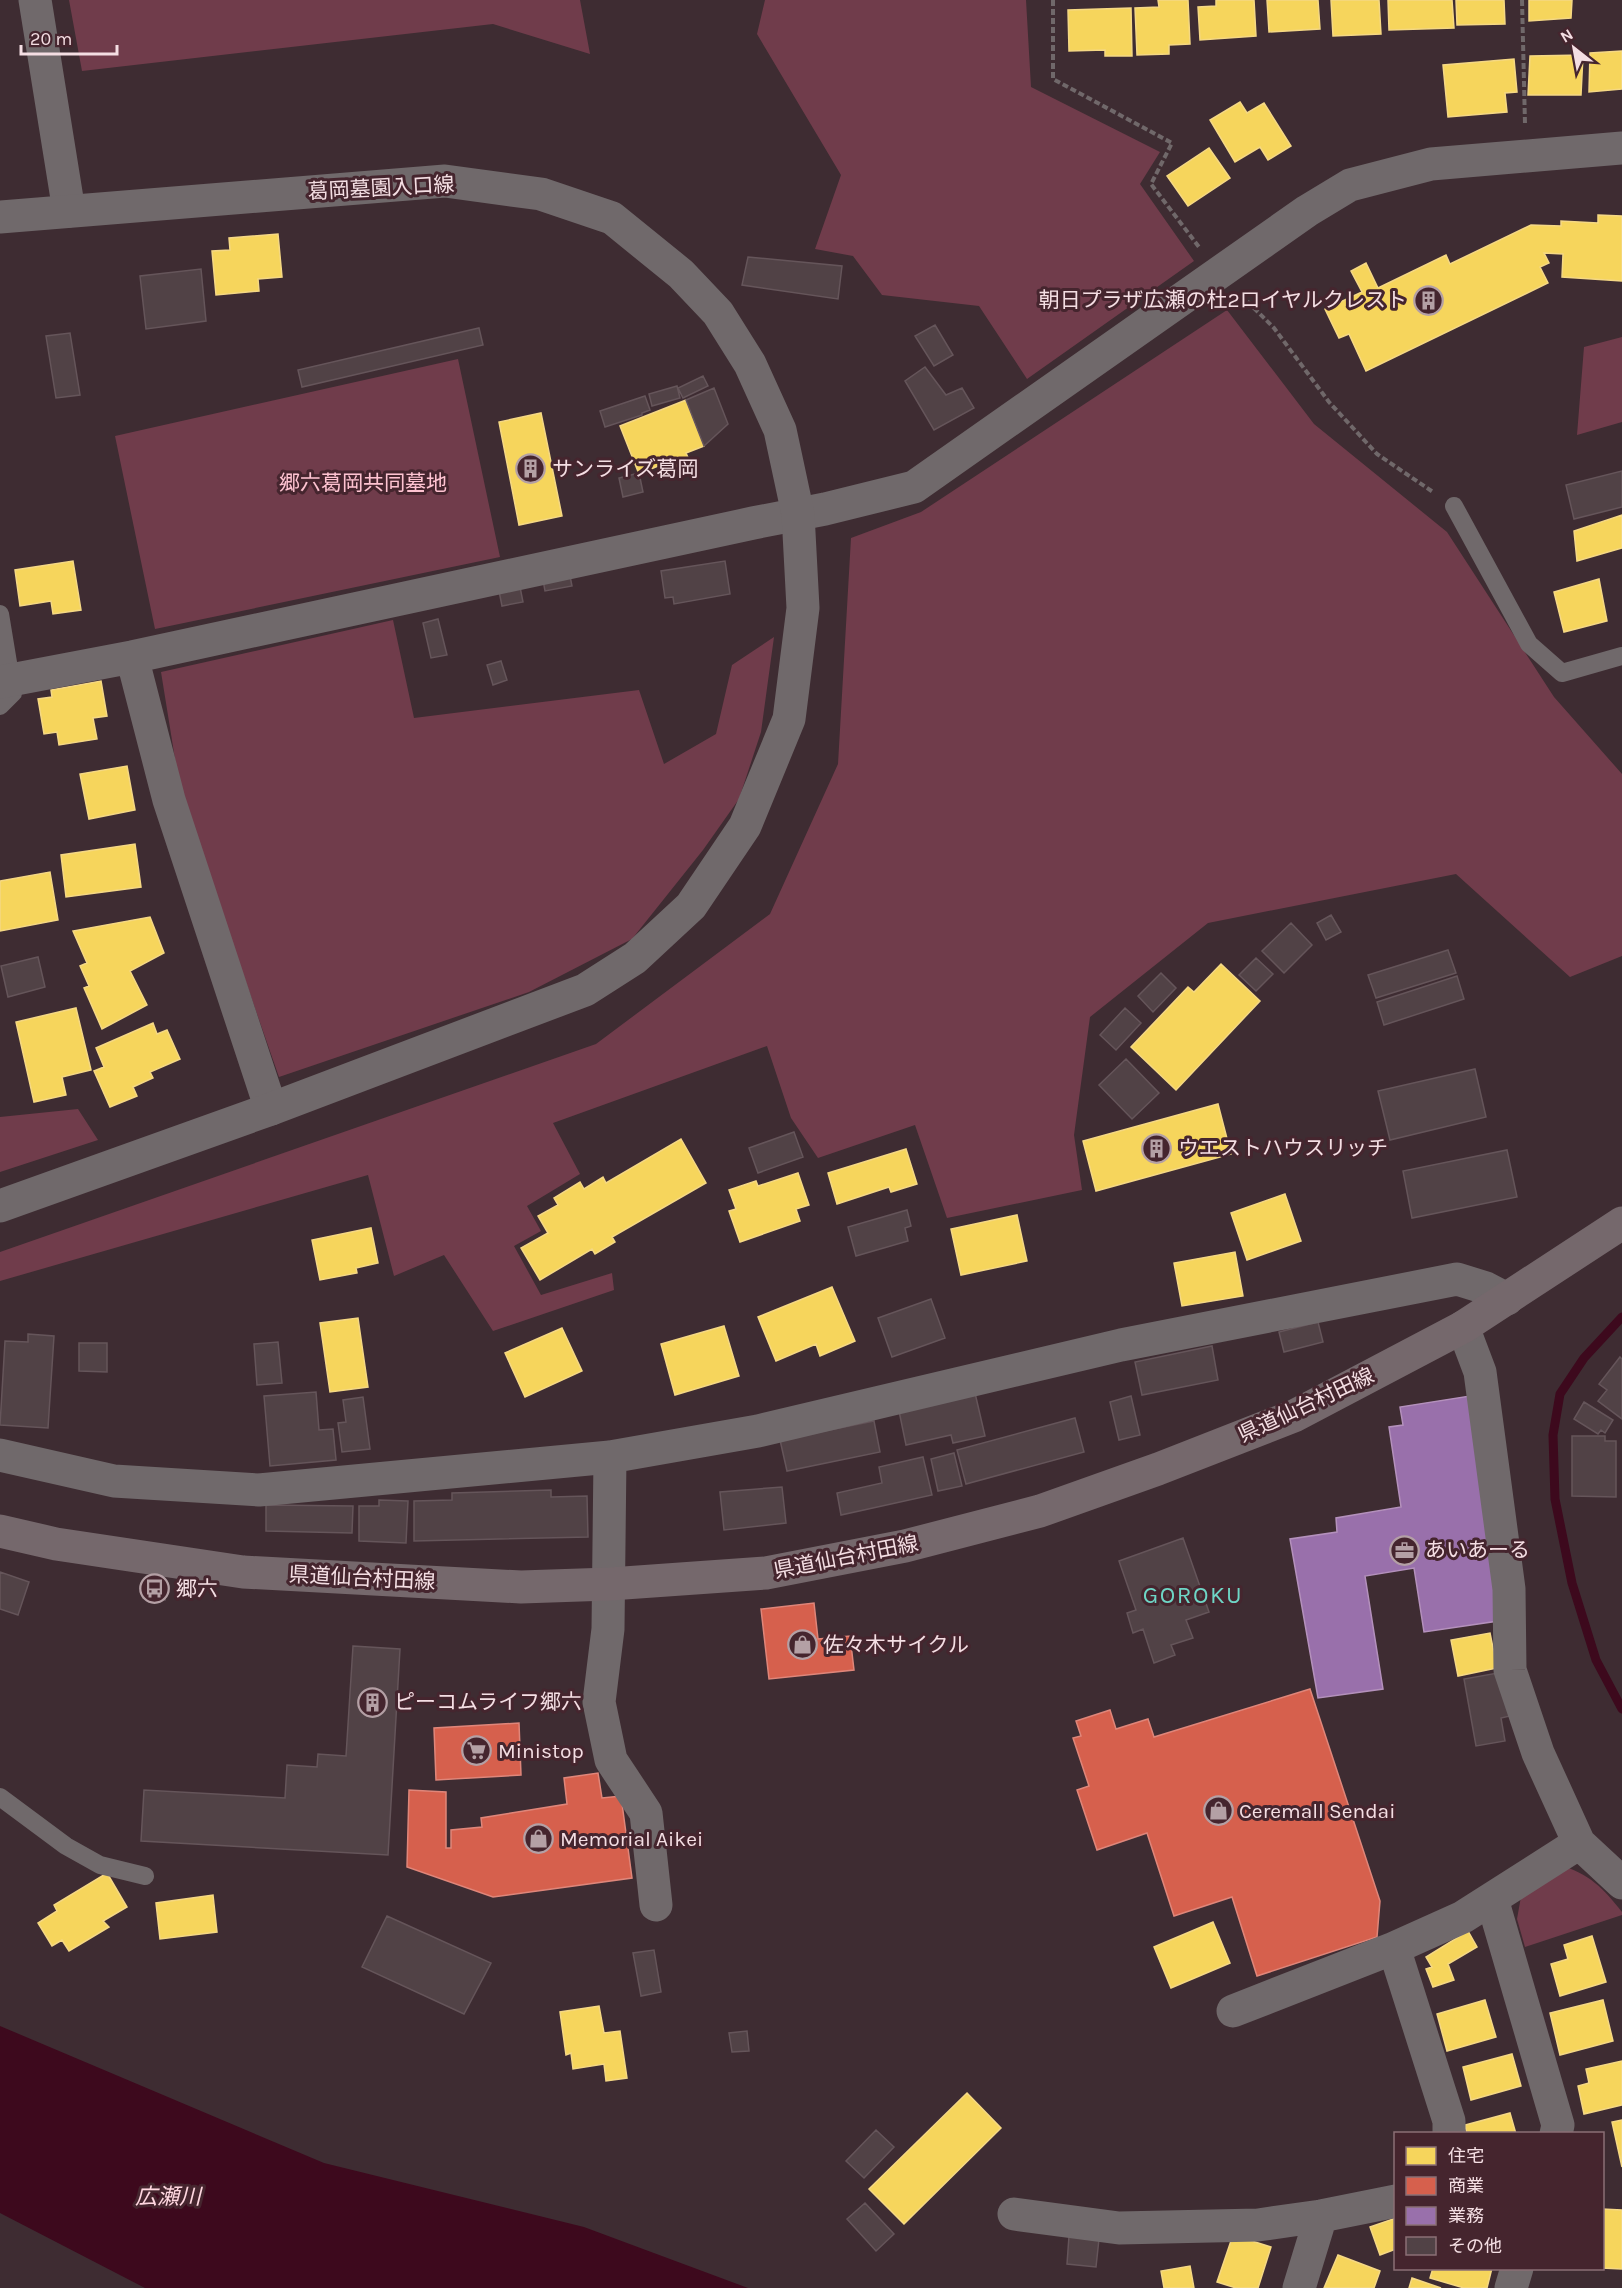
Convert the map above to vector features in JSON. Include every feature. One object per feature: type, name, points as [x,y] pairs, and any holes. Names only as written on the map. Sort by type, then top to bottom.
[{"type":"main road","name":"県道仙台村田線","points":[[0,1531],[56,1544],[243,1572],[521,1587],[610,1584],[766,1573],[905,1546],[1040,1511],[1158,1469],[1294,1416],[1463,1328],[1622,1223]]},
{"type":"street","points":[[35,0],[69,211]]},
{"type":"street","points":[[4,689],[132,657],[825,510],[914,487],[1307,210],[1350,185],[1431,164],[1622,148]]},
{"type":"street","name":"葛岡墓園入口線","points":[[0,217],[445,182],[541,194],[612,218],[681,274],[718,313],[750,364],[780,430],[798,514],[802,608],[789,720],[745,826],[691,906],[635,957],[585,990],[271,1109],[0,1206]]},
{"type":"street","points":[[132,657],[169,800],[271,1109]]},
{"type":"street","points":[[0,1455],[114,1481],[259,1491],[610,1457],[758,1431],[1121,1345],[1457,1279],[1486,1288],[1507,1299]]},
{"type":"street","points":[[1463,1328],[1480,1372],[1509,1589],[1510,1670],[1538,1753],[1579,1844],[1622,1883]]},
{"type":"street","points":[[610,1457],[608,1629],[599,1702],[611,1760],[646,1813],[656,1905]]},
{"type":"street","points":[[1233,2011],[1394,1948],[1463,1917],[1579,1844]]},
{"type":"street","points":[[1492,1899],[1558,2125],[1556,2132]]},
{"type":"street","points":[[1394,1948],[1449,2121],[1449,2132]]},
{"type":"street","points":[[1014,2214],[1119,2228],[1258,2225],[1322,2216],[1394,2201]]},
{"type":"street","points":[[1299,2288],[1322,2216]]},
{"type":"street","points":[[1511,2288],[1516,2270]]},
{"type":"lane","points":[[1454,506],[1528,644],[1562,673],[1622,657]]},
{"type":"lane","points":[[0,614],[4,689]]},
{"type":"lane","points":[[0,1797],[83,1856],[100,1865],[146,1876]]},
{"type":"path","points":[[1053,0],[1053,79],[1172,143],[1150,184],[1220,273],[1274,328],[1329,402],[1377,454],[1454,506]]},
{"type":"path","points":[[1522,0],[1526,155]]},
{"type":"green space","points":[[69,0],[580,0],[590,54],[493,24],[82,71]]},
{"type":"green space","points":[[765,0],[1026,0],[1031,87],[1160,152],[1140,184],[1194,261],[1027,379],[979,306],[882,295],[853,256],[815,249],[841,175],[757,34]]},
{"type":"green space","points":[[1227,310],[1314,424],[1447,532],[1554,697],[1622,774],[1622,956],[1570,977],[1456,874],[1208,923],[1090,1017],[1074,1135],[1082,1190],[947,1218],[915,1125],[818,1158],[791,1118],[767,1046],[553,1123],[580,1174],[527,1206],[541,1231],[514,1246],[541,1295],[612,1273],[614,1290],[493,1331],[444,1255],[394,1276],[368,1175],[0,1281],[0,1252],[596,1044],[770,914],[838,764],[851,538],[921,512]]},
{"type":"green space","points":[[1622,337],[1622,422],[1577,435],[1584,347]]},
{"type":"green space","name":"郷六葛岡共同墓地","points":[[458,359],[500,557],[155,629],[115,436]]},
{"type":"green space","points":[[393,620],[414,718],[639,690],[664,764],[716,734],[732,665],[774,637],[761,732],[739,799],[703,850],[632,939],[529,992],[279,1077],[181,796],[161,672]]},
{"type":"green space","points":[[78,1109],[98,1140],[0,1172],[0,1117]]},
{"type":"green space","points":[[1559,1865],[1588,1877],[1615,1903],[1622,1915],[1525,1947],[1517,1919],[1522,1891]]},
{"type":"water","name":"広瀬川","points":[[0,2026],[324,2163],[584,2227],[748,2288],[145,2288],[0,2213]]},
{"type":"building: 住宅","points":[[1158,0],[1188,0],[1190,44],[1169,45],[1169,54],[1137,55],[1135,8],[1159,7]]},
{"type":"building: 住宅","points":[[1216,0],[1254,0],[1256,36],[1200,40],[1198,7],[1216,6]]},
{"type":"building: 住宅","points":[[1267,0],[1318,0],[1320,29],[1269,32]]},
{"type":"building: 住宅","points":[[1331,0],[1379,0],[1381,34],[1333,36]]},
{"type":"building: 住宅","points":[[1388,0],[1452,0],[1454,28],[1389,30]]},
{"type":"building: 住宅","points":[[1456,0],[1504,0],[1505,24],[1457,25]]},
{"type":"building: 住宅","points":[[1529,0],[1572,0],[1571,18],[1529,21]]},
{"type":"building: 住宅","points":[[1131,8],[1132,56],[1105,56],[1105,50],[1069,51],[1068,10]]},
{"type":"building: 住宅","points":[[1622,51],[1622,89],[1589,92],[1590,53]]},
{"type":"building: 住宅","points":[[1583,55],[1581,95],[1528,95],[1530,56]]},
{"type":"building: 住宅","points":[[1514,59],[1517,92],[1505,93],[1507,112],[1448,117],[1443,65]]},
{"type":"building: 住宅","points":[[1240,102],[1247,113],[1264,103],[1291,146],[1268,160],[1260,147],[1235,162],[1210,120]]},
{"type":"building: 住宅","points":[[1209,148],[1230,178],[1188,206],[1167,176]]},
{"type":"building: 住宅","name":"朝日プラザ広瀬の杜2ロイヤルクレスト","points":[[1598,215],[1622,216],[1622,281],[1562,277],[1563,254],[1544,253],[1549,263],[1540,267],[1548,283],[1366,371],[1349,334],[1339,338],[1325,309],[1362,292],[1351,271],[1366,263],[1378,288],[1446,255],[1450,264],[1531,225],[1561,226],[1561,221],[1598,223]]},
{"type":"building: 住宅","points":[[278,234],[282,277],[258,279],[259,291],[216,295],[212,251],[230,250],[229,238]]},
{"type":"building: 住宅","points":[[686,400],[704,446],[686,453],[690,462],[673,469],[670,461],[639,474],[620,426]]},
{"type":"building: 住宅","name":"サンライズ葛岡","points":[[541,413],[562,516],[519,525],[499,422]]},
{"type":"building: 住宅","points":[[1622,515],[1622,548],[1577,561],[1574,531]]},
{"type":"building: 住宅","points":[[73,561],[81,610],[53,614],[51,601],[20,606],[15,570]]},
{"type":"building: 住宅","points":[[1599,579],[1607,621],[1564,632],[1554,592]]},
{"type":"building: 住宅","points":[[101,681],[107,716],[93,718],[97,739],[59,745],[57,732],[44,734],[38,699],[52,697],[51,690]]},
{"type":"building: 住宅","points":[[127,766],[135,810],[89,819],[80,774]]},
{"type":"building: 住宅","points":[[135,844],[141,887],[66,897],[61,855]]},
{"type":"building: 住宅","points":[[50,872],[58,920],[0,931],[0,881]]},
{"type":"building: 住宅","points":[[150,917],[164,953],[130,971],[147,1005],[102,1029],[84,988],[89,986],[80,966],[87,963],[73,931]]},
{"type":"building: 住宅","points":[[1221,964],[1260,1001],[1176,1090],[1131,1047],[1188,987],[1194,992]]},
{"type":"building: 住宅","points":[[76,1008],[91,1070],[62,1077],[66,1095],[34,1102],[16,1022]]},
{"type":"building: 住宅","points":[[153,1023],[157,1034],[167,1030],[180,1059],[150,1072],[153,1078],[133,1087],[137,1096],[110,1107],[94,1071],[104,1067],[96,1048]]},
{"type":"building: 住宅","name":"ウエストハウスリッチ","points":[[1218,1104],[1231,1154],[1096,1191],[1083,1141]]},
{"type":"building: 住宅","points":[[681,1139],[706,1183],[612,1237],[615,1242],[595,1254],[592,1249],[540,1280],[521,1248],[548,1233],[538,1216],[558,1205],[554,1198],[580,1182],[584,1189],[603,1177],[606,1183]]},
{"type":"building: 住宅","points":[[906,1149],[917,1184],[891,1192],[889,1187],[837,1204],[828,1173]]},
{"type":"building: 住宅","points":[[798,1173],[809,1205],[796,1209],[800,1221],[740,1242],[729,1211],[736,1209],[729,1190],[756,1181],[758,1186]]},
{"type":"building: 住宅","points":[[1285,1194],[1301,1241],[1247,1260],[1231,1213]]},
{"type":"building: 住宅","points":[[1017,1215],[1027,1261],[961,1275],[951,1229]]},
{"type":"building: 住宅","points":[[371,1228],[378,1263],[356,1268],[357,1273],[320,1280],[312,1240]]},
{"type":"building: 住宅","points":[[1235,1252],[1243,1296],[1182,1306],[1174,1263]]},
{"type":"building: 住宅","points":[[832,1287],[855,1341],[820,1356],[816,1344],[776,1361],[758,1317]]},
{"type":"building: 住宅","points":[[358,1318],[368,1387],[330,1392],[320,1323]]},
{"type":"building: 住宅","points":[[724,1326],[739,1376],[675,1395],[661,1344]]},
{"type":"building: 住宅","points":[[562,1328],[582,1371],[525,1397],[505,1353]]},
{"type":"building: 住宅","points":[[1490,1633],[1497,1668],[1458,1676],[1451,1640]]},
{"type":"building: 住宅","points":[[107,1873],[127,1907],[103,1921],[109,1927],[69,1951],[62,1940],[52,1946],[38,1923],[57,1911],[54,1905]]},
{"type":"building: 住宅","points":[[213,1895],[217,1932],[160,1939],[156,1903]]},
{"type":"building: 住宅","points":[[1213,1922],[1230,1963],[1171,1988],[1154,1947]]},
{"type":"building: 住宅","points":[[1468,1931],[1477,1947],[1448,1964],[1454,1980],[1433,1987],[1426,1969],[1432,1967],[1426,1957]]},
{"type":"building: 住宅","points":[[1592,1936],[1606,1982],[1560,1996],[1551,1964],[1568,1959],[1564,1945]]},
{"type":"building: 住宅","points":[[1485,2000],[1496,2037],[1447,2051],[1437,2014]]},
{"type":"building: 住宅","points":[[1603,2000],[1613,2041],[1560,2055],[1550,2013]]},
{"type":"building: 住宅","points":[[599,2006],[604,2033],[620,2031],[627,2078],[606,2081],[604,2064],[573,2069],[571,2053],[566,2055],[560,2012]]},
{"type":"building: 住宅","points":[[1512,2054],[1521,2086],[1471,2100],[1463,2067]]},
{"type":"building: 住宅","points":[[1622,2061],[1622,2105],[1584,2114],[1578,2086],[1589,2083],[1586,2069]]},
{"type":"building: 住宅","points":[[967,2093],[1001,2128],[904,2224],[869,2189]]},
{"type":"building: 住宅","points":[[1510,2113],[1515,2132],[1467,2132],[1465,2125]]},
{"type":"building: 住宅","points":[[1622,2120],[1622,2167],[1612,2122]]},
{"type":"building: 住宅","points":[[1604,2209],[1622,2210],[1622,2269],[1604,2268]]},
{"type":"building: 住宅","points":[[1394,2219],[1394,2250],[1380,2255],[1370,2227]]},
{"type":"building: 住宅","points":[[1233,2235],[1271,2247],[1258,2288],[1236,2288],[1217,2282]]},
{"type":"building: 住宅","points":[[1338,2255],[1380,2271],[1374,2288],[1324,2288]]},
{"type":"building: 住宅","points":[[1190,2266],[1194,2288],[1164,2288],[1161,2271]]},
{"type":"building: 住宅","points":[[1432,2270],[1492,2270],[1487,2288],[1464,2288],[1430,2278]]},
{"type":"building: 住宅","points":[[1412,2278],[1441,2288],[1409,2288]]},
{"type":"building: 商業","points":[[814,1603],[818,1639],[850,1636],[854,1670],[769,1679],[761,1609]]},
{"type":"building: 商業","name":"Ceremall Sendai","points":[[1310,1689],[1380,1901],[1377,1937],[1257,1976],[1232,1897],[1174,1916],[1147,1833],[1097,1850],[1077,1790],[1089,1786],[1073,1738],[1081,1736],[1076,1721],[1110,1710],[1116,1729],[1148,1719],[1154,1737]]},
{"type":"building: 商業","name":"Ministop","points":[[519,1723],[521,1775],[436,1780],[434,1728]]},
{"type":"building: 商業","name":"Memorial Aikei","points":[[598,1773],[602,1798],[621,1796],[632,1878],[493,1897],[407,1867],[409,1790],[446,1792],[446,1848],[451,1848],[451,1830],[482,1827],[481,1818],[567,1804],[564,1778]]},
{"type":"building: 業務","points":[[1470,1396],[1505,1620],[1424,1632],[1414,1568],[1365,1576],[1383,1689],[1318,1698],[1290,1539],[1337,1532],[1336,1518],[1401,1507],[1389,1427],[1403,1425],[1400,1407]]},
{"type":"building: その他","points":[[748,257],[842,266],[838,299],[742,285]]},
{"type":"building: その他","points":[[201,269],[206,321],[146,329],[140,276]]},
{"type":"building: その他","points":[[935,325],[953,355],[934,366],[915,336]]},
{"type":"building: その他","points":[[479,328],[483,345],[302,387],[298,370]]},
{"type":"building: その他","points":[[70,333],[80,395],[56,398],[46,336]]},
{"type":"building: その他","points":[[925,367],[946,395],[962,388],[974,408],[934,430],[905,381]]},
{"type":"building: その他","points":[[703,376],[708,386],[683,398],[678,388]]},
{"type":"building: その他","points":[[677,386],[680,398],[652,406],[649,394]]},
{"type":"building: その他","points":[[714,388],[728,424],[704,446],[686,400]]},
{"type":"building: その他","points":[[645,396],[650,410],[642,415],[605,427],[600,411]]},
{"type":"building: その他","points":[[1622,471],[1622,507],[1574,519],[1566,485]]},
{"type":"building: その他","points":[[639,473],[643,492],[623,497],[619,478]]},
{"type":"building: その他","points":[[725,561],[730,594],[674,604],[673,597],[665,598],[661,571]]},
{"type":"building: その他","points":[[570,576],[572,586],[545,591],[543,580]]},
{"type":"building: その他","points":[[520,587],[523,602],[502,606],[499,591]]},
{"type":"building: その他","points":[[438,619],[447,655],[431,658],[423,623]]},
{"type":"building: その他","points":[[501,661],[507,680],[493,685],[487,665]]},
{"type":"building: その他","points":[[1331,915],[1341,932],[1326,940],[1317,923]]},
{"type":"building: その他","points":[[1291,923],[1312,945],[1284,973],[1262,951]]},
{"type":"building: その他","points":[[1448,950],[1456,973],[1376,998],[1368,975]]},
{"type":"building: その他","points":[[38,957],[45,987],[8,997],[1,966]]},
{"type":"building: その他","points":[[1256,958],[1273,974],[1256,991],[1239,975]]},
{"type":"building: その他","points":[[1161,973],[1176,988],[1153,1012],[1138,996]]},
{"type":"building: その他","points":[[1457,976],[1464,999],[1384,1025],[1377,1002]]},
{"type":"building: その他","points":[[1125,1008],[1141,1023],[1116,1050],[1100,1035]]},
{"type":"building: その他","points":[[1126,1059],[1159,1093],[1132,1119],[1099,1085]]},
{"type":"building: その他","points":[[1475,1069],[1486,1117],[1390,1140],[1378,1091]]},
{"type":"building: その他","points":[[794,1132],[803,1157],[758,1173],[749,1148]]},
{"type":"building: その他","points":[[1507,1150],[1517,1197],[1412,1218],[1403,1171]]},
{"type":"building: その他","points":[[907,1210],[911,1226],[905,1228],[908,1241],[856,1256],[848,1227]]},
{"type":"building: その他","points":[[931,1299],[945,1338],[892,1357],[878,1318]]},
{"type":"building: その他","points":[[1318,1322],[1323,1342],[1284,1352],[1279,1332]]},
{"type":"building: その他","points":[[28,1334],[54,1336],[48,1428],[0,1425],[5,1341],[28,1342]]},
{"type":"building: その他","points":[[278,1342],[282,1383],[257,1385],[254,1344]]},
{"type":"building: その他","points":[[79,1343],[107,1343],[107,1372],[79,1371]]},
{"type":"building: その他","points":[[1212,1346],[1218,1380],[1142,1395],[1135,1362]]},
{"type":"building: その他","points":[[1620,1357],[1622,1359],[1622,1419],[1598,1401],[1607,1390],[1599,1384]]},
{"type":"building: その他","points":[[316,1392],[319,1430],[333,1429],[336,1460],[270,1466],[264,1396]]},
{"type":"building: その他","points":[[975,1393],[985,1436],[953,1443],[951,1435],[906,1445],[899,1411]]},
{"type":"building: その他","points":[[1131,1396],[1140,1435],[1119,1440],[1110,1402]]},
{"type":"building: その他","points":[[363,1397],[370,1449],[342,1452],[338,1423],[346,1422],[343,1400]]},
{"type":"building: その他","points":[[1584,1402],[1613,1420],[1605,1433],[1601,1430],[1598,1434],[1574,1419]]},
{"type":"building: その他","points":[[1075,1418],[1084,1452],[966,1484],[957,1450]]},
{"type":"building: その他","points":[[874,1421],[880,1452],[787,1471],[780,1440]]},
{"type":"building: その他","points":[[1572,1436],[1605,1436],[1605,1441],[1616,1441],[1616,1497],[1572,1496]]},
{"type":"building: その他","points":[[954,1453],[962,1486],[938,1491],[931,1459]]},
{"type":"building: その他","points":[[923,1457],[932,1495],[841,1515],[837,1493],[882,1483],[879,1467]]},
{"type":"building: その他","points":[[782,1487],[786,1523],[724,1530],[720,1492]]},
{"type":"building: その他","points":[[551,1490],[551,1497],[587,1496],[588,1537],[414,1541],[414,1501],[452,1500],[452,1493]]},
{"type":"building: その他","points":[[379,1500],[408,1501],[406,1543],[359,1541],[359,1506],[379,1506]]},
{"type":"building: その他","points":[[266,1505],[353,1506],[352,1533],[266,1531]]},
{"type":"building: その他","points":[[1183,1538],[1209,1612],[1186,1620],[1193,1638],[1171,1645],[1175,1655],[1154,1663],[1143,1629],[1133,1633],[1127,1613],[1136,1610],[1119,1561]]},
{"type":"building: その他","points":[[0,1572],[29,1582],[18,1615],[0,1609]]},
{"type":"building: その他","points":[[144,1590],[166,1593],[165,1600],[143,1598]]},
{"type":"building: その他","name":"ピーコムライフ郷六","points":[[353,1646],[400,1649],[388,1855],[141,1841],[144,1790],[285,1798],[287,1765],[317,1767],[318,1754],[346,1756]]},
{"type":"building: その他","points":[[1503,1672],[1510,1716],[1501,1718],[1505,1741],[1476,1746],[1464,1679]]},
{"type":"building: その他","points":[[387,1916],[491,1963],[464,2014],[362,1967]]},
{"type":"building: その他","points":[[654,1950],[661,1992],[641,1996],[633,1953]]},
{"type":"building: その他","points":[[747,2031],[749,2051],[732,2052],[729,2033]]},
{"type":"building: その他","points":[[876,2130],[894,2147],[864,2178],[846,2161]]},
{"type":"building: その他","points":[[865,2203],[894,2234],[876,2251],[847,2219]]},
{"type":"building: その他","points":[[1069,2236],[1099,2239],[1096,2267],[1067,2264]]},
{"type":"waterway","points":[[1622,1317],[1584,1358],[1560,1394],[1553,1435],[1555,1499],[1572,1583],[1596,1660],[1622,1709]]},
{"type":"place","name":"朝日プラザ広瀬の杜2ロイヤルクレスト","points":[[1428,300]]},
{"type":"place","name":"サンライズ葛岡","points":[[531,469]]},
{"type":"place","name":"ウエストハウスリッチ","points":[[1157,1148]]},
{"type":"place","name":"あいあーる","points":[[1404,1550]]},
{"type":"place","name":"郷六","points":[[155,1589]]},
{"type":"place","name":"佐々木サイクル","points":[[802,1645]]},
{"type":"place","name":"ピーコムライフ郷六","points":[[373,1702]]},
{"type":"place","name":"Ministop","points":[[477,1751]]},
{"type":"place","name":"Ceremall Sendai","points":[[1218,1811]]},
{"type":"place","name":"Memorial Aikei","points":[[539,1839]]},
{"type":"district","name":"GOROKU","points":[[1193,1595]]}]
